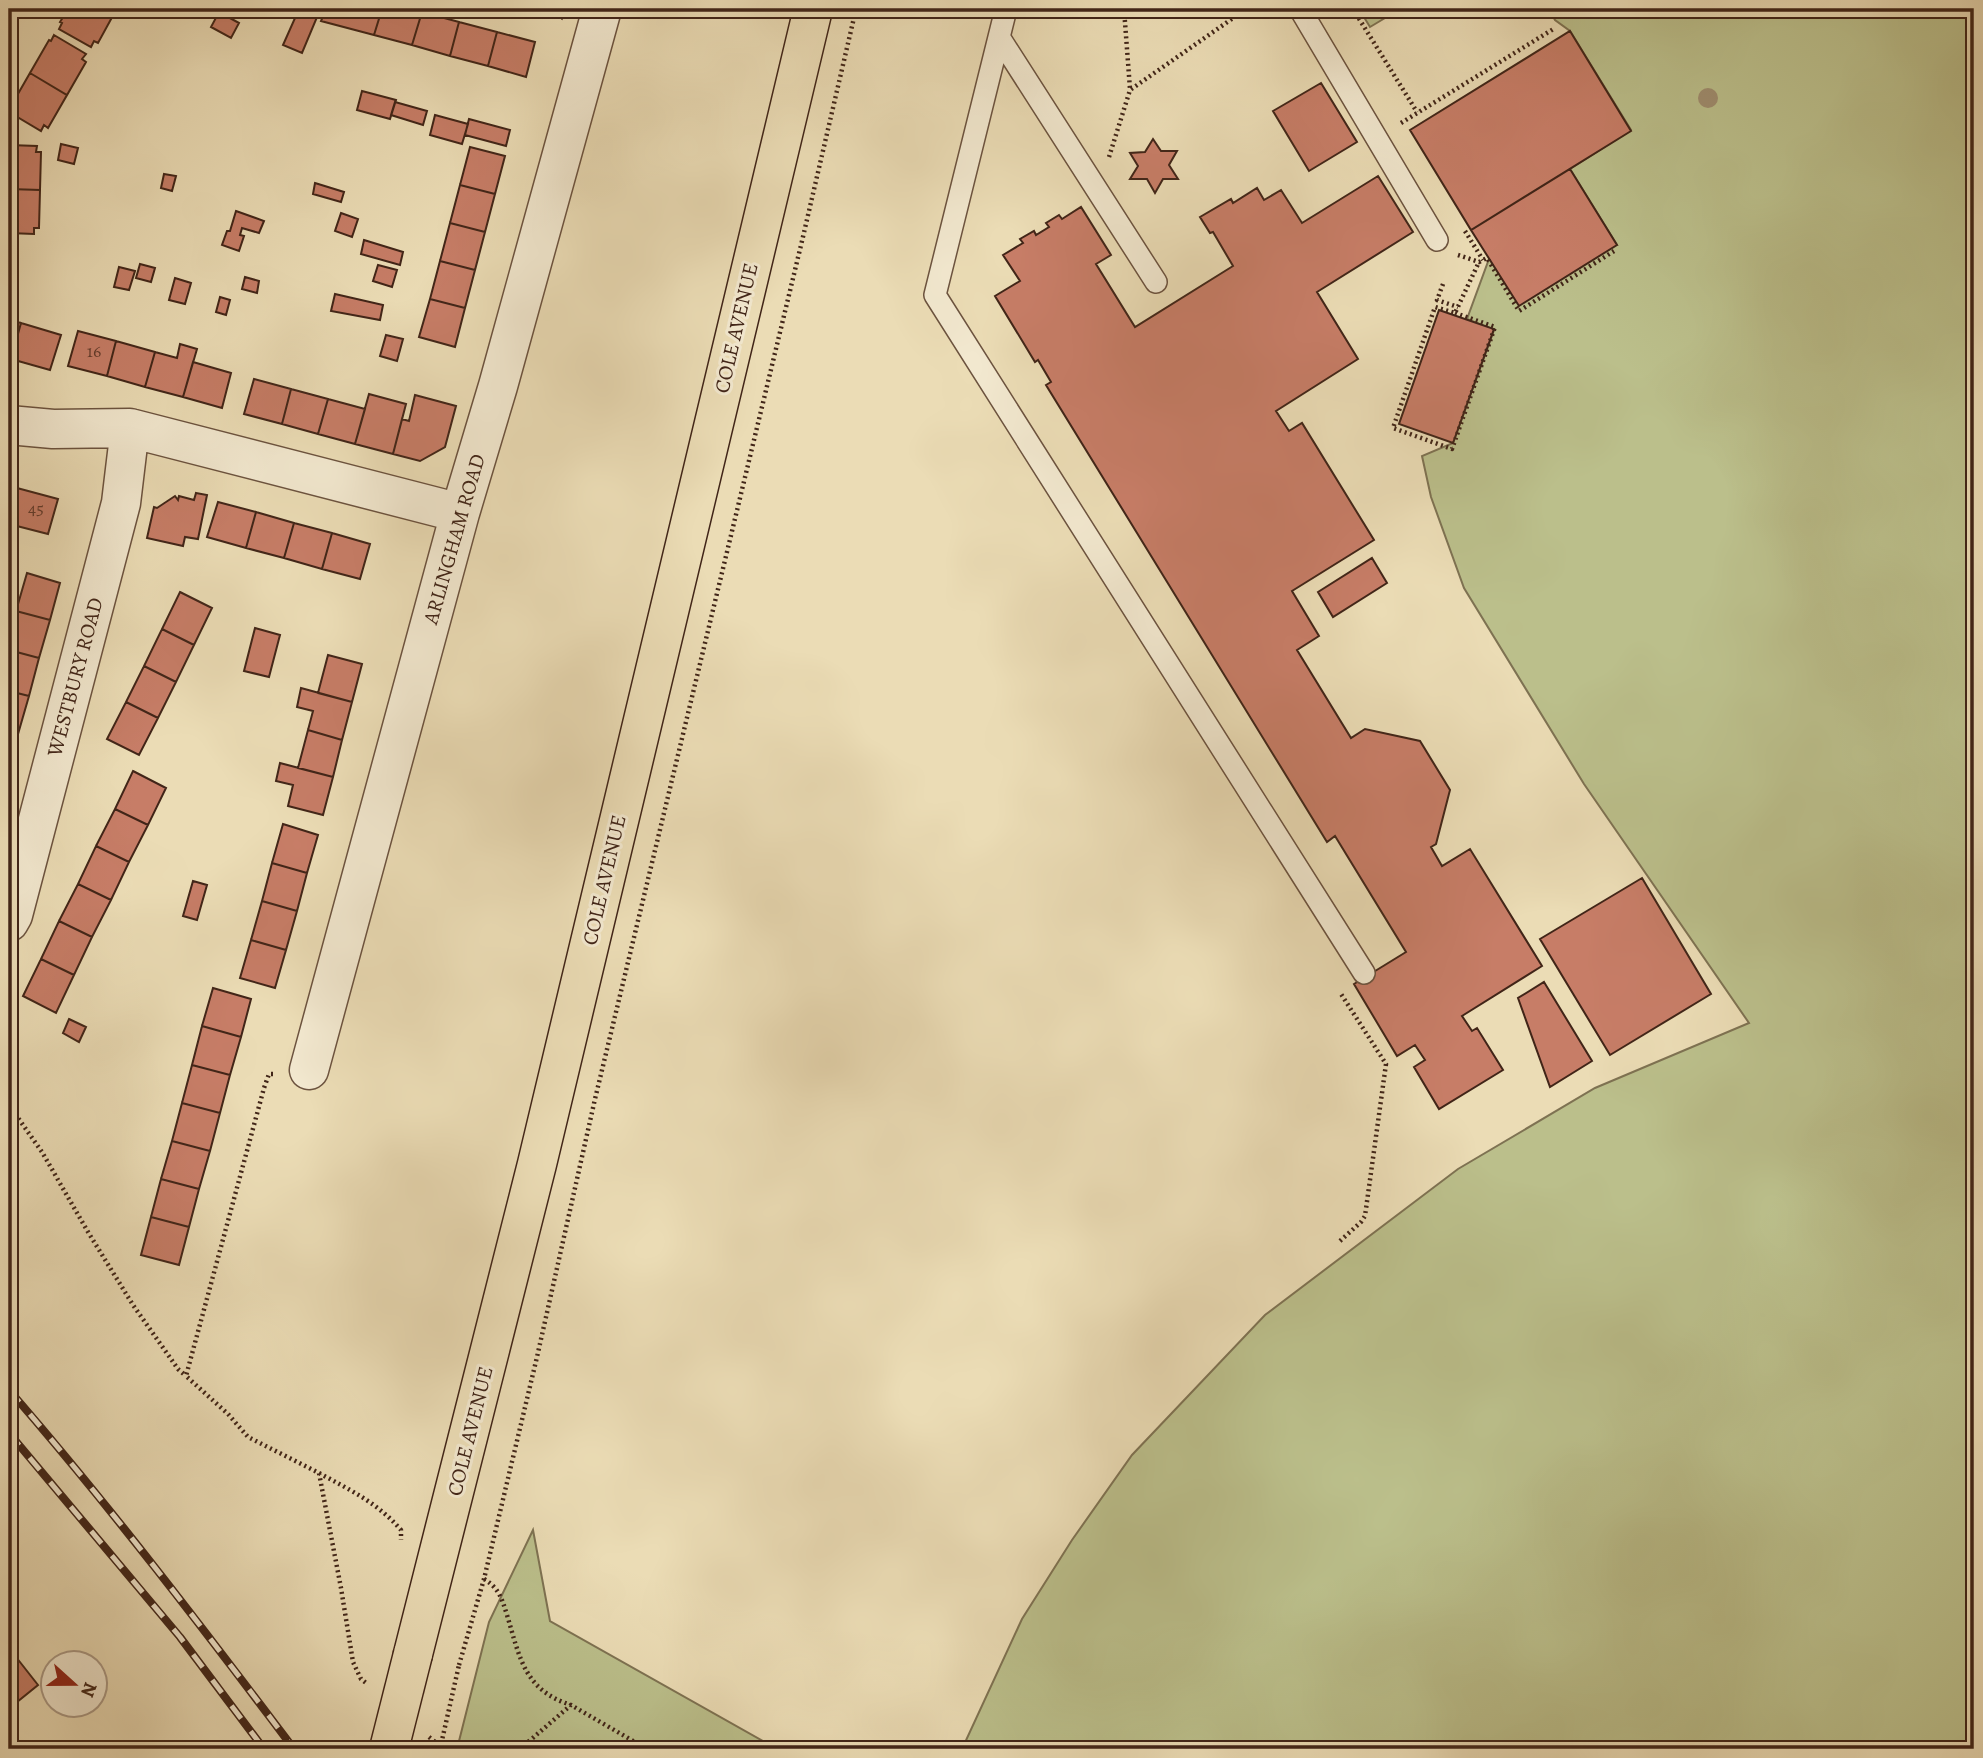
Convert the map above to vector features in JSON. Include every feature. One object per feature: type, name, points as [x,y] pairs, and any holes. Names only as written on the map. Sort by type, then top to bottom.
[{"type":"highway","name":"COLE AVENUE","points":[[390,1749],[537,1164],[813,9]]},
{"type":"street","name":"ARLINGHAM ROAD","points":[[309,1070],[460,513],[498,386],[602,9]]},
{"type":"street","points":[[9,425],[53,429],[130,428],[460,513]]},
{"type":"street","name":"WESTBURY ROAD","points":[[9,922],[121,503],[130,428]]},
{"type":"lane","points":[[1006,9],[935,295],[1359,965]]},
{"type":"lane","points":[[1300,9],[1437,240]]},
{"type":"lane","points":[[999,37],[1156,282]]},
{"type":"path","points":[[440,1749],[459,1665],[484,1579],[595,1098],[856,9]]},
{"type":"path","points":[[1097,191],[1130,90],[1124,9]]},
{"type":"path","points":[[1130,90],[1246,9]]},
{"type":"path","points":[[1353,9],[1418,112]]},
{"type":"path","points":[[1376,138],[1555,27]]},
{"type":"path","points":[[1455,313],[1479,262],[1487,258],[1519,311],[1614,251]]},
{"type":"path","points":[[1443,284],[1437,300],[1458,307]]},
{"type":"path","points":[[1435,307],[1455,313],[1495,327],[1452,449],[1393,428],[1435,307]]},
{"type":"path","points":[[1340,1241],[1361,1222],[1367,1206],[1386,1064],[1334,982],[1359,965]]},
{"type":"path","points":[[186,1376],[269,1074],[309,1070]]},
{"type":"path","points":[[9,1105],[42,1152],[133,1305],[178,1369],[228,1414],[247,1437],[365,1498],[387,1514],[401,1530],[400,1541]]},
{"type":"path","points":[[319,1473],[344,1599],[353,1662],[361,1679]]},
{"type":"path","points":[[484,1579],[495,1586],[501,1596],[522,1663],[533,1682],[553,1699],[571,1705],[647,1749]]},
{"type":"path","points":[[520,1749],[571,1705]]},
{"type":"green space","points":[[1359,9],[1400,9],[1370,27]]},
{"type":"green space","points":[[1549,9],[1974,9],[1974,1749],[962,1749],[1022,1619],[1072,1540],[1132,1455],[1265,1315],[1458,1169],[1595,1088],[1749,1023],[1584,784],[1464,588],[1431,497],[1422,456],[1453,443],[1494,330],[1467,319],[1489,259],[1617,245],[1570,169],[1631,130],[1570,31],[1555,20]]},
{"type":"green space","points":[[533,1530],[550,1621],[777,1749],[457,1749],[489,1622]]},
{"type":"building","points":[[68,9],[116,10],[98,43],[94,41],[91,47],[59,29]]},
{"type":"building","points":[[299,9],[320,10],[302,53],[283,45]]},
{"type":"building","points":[[326,9],[382,9],[374,35],[321,21]]},
{"type":"building","points":[[382,9],[412,9],[422,12],[412,45],[374,35]]},
{"type":"building","points":[[219,12],[239,23],[231,38],[211,27]]},
{"type":"building","points":[[422,12],[459,22],[450,56],[412,45]]},
{"type":"building","points":[[459,22],[497,32],[488,66],[450,56]]},
{"type":"building","points":[[1570,31],[1631,131],[1471,230],[1410,130]]},
{"type":"building","points":[[497,32],[535,42],[526,77],[488,66]]},
{"type":"building","points":[[54,35],[86,54],[82,59],[86,62],[67,95],[30,73]]},
{"type":"building","points":[[30,73],[67,95],[48,128],[44,125],[41,131],[9,112]]},
{"type":"building","points":[[1321,83],[1357,142],[1309,171],[1273,111]]},
{"type":"building","points":[[362,91],[396,100],[390,119],[357,110]]},
{"type":"building","points":[[395,102],[427,111],[423,125],[391,115]]},
{"type":"building","points":[[435,115],[468,124],[462,144],[430,135]]},
{"type":"building","points":[[469,119],[510,130],[506,146],[465,135]]},
{"type":"building","points":[[1153,139],[1161,151],[1177,151],[1169,165],[1178,179],[1163,179],[1155,193],[1147,179],[1130,179],[1138,166],[1130,153],[1145,152]]},
{"type":"building","points":[[61,144],[78,148],[74,164],[58,160]]},
{"type":"building","points":[[9,145],[37,146],[36,152],[41,152],[40,190],[9,189]]},
{"type":"building","points":[[470,147],[505,156],[495,194],[460,185]]},
{"type":"building","points":[[1570,169],[1617,245],[1519,306],[1471,230]]},
{"type":"building","points":[[164,174],[176,176],[172,191],[161,188]]},
{"type":"building","points":[[1378,176],[1413,232],[1317,292],[1358,359],[1276,411],[1289,431],[1302,423],[1374,540],[1292,591],[1319,636],[1297,650],[1351,738],[1365,729],[1420,741],[1450,790],[1436,844],[1431,847],[1442,866],[1470,849],[1542,966],[1462,1016],[1472,1031],[1477,1028],[1503,1070],[1439,1109],[1414,1067],[1425,1060],[1415,1045],[1397,1056],[1354,984],[1406,952],[1335,836],[1327,842],[1046,385],[1051,382],[1038,360],[1035,362],[995,296],[1020,281],[1003,255],[1023,243],[1020,239],[1034,231],[1036,235],[1049,227],[1046,223],[1059,215],[1062,219],[1081,207],[1111,255],[1096,264],[1135,327],[1233,266],[1213,232],[1210,233],[1200,217],[1231,199],[1233,203],[1257,188],[1264,200],[1281,190],[1302,223]]},
{"type":"building","points":[[315,183],[344,192],[341,202],[313,194]]},
{"type":"building","points":[[460,185],[495,194],[485,232],[450,223]]},
{"type":"building","points":[[9,189],[40,190],[39,228],[34,228],[34,234],[9,233]]},
{"type":"building","points":[[236,211],[264,221],[259,233],[242,228],[240,235],[244,236],[239,251],[222,245]]},
{"type":"building","points":[[341,213],[358,219],[352,237],[335,231]]},
{"type":"building","points":[[450,223],[485,232],[475,270],[440,261]]},
{"type":"building","points":[[364,240],[403,252],[400,265],[361,254]]},
{"type":"building","points":[[440,261],[475,270],[465,308],[430,299]]},
{"type":"building","points":[[140,264],[155,268],[151,282],[136,278]]},
{"type":"building","points":[[378,265],[397,270],[392,287],[373,281]]},
{"type":"building","points":[[119,267],[135,271],[129,290],[114,287]]},
{"type":"building","points":[[245,277],[259,281],[257,293],[242,289]]},
{"type":"building","points":[[175,278],[191,283],[185,304],[169,300]]},
{"type":"building","points":[[335,294],[383,305],[380,320],[331,311]]},
{"type":"building","points":[[220,297],[230,300],[226,315],[216,312]]},
{"type":"building","points":[[430,299],[465,308],[455,347],[419,337]]},
{"type":"building","points":[[1439,310],[1494,329],[1453,443],[1399,424]]},
{"type":"building","points":[[9,320],[21,323],[11,359],[9,359]]},
{"type":"building","points":[[21,323],[61,335],[50,370],[11,359]]},
{"type":"building","points":[[78,331],[116,341],[107,376],[68,366]]},
{"type":"building","points":[[386,335],[403,339],[397,361],[380,356]]},
{"type":"building","points":[[116,341],[155,352],[145,387],[107,376]]},
{"type":"building","points":[[180,344],[197,349],[183,397],[145,387],[155,352],[177,358]]},
{"type":"building","points":[[193,362],[231,373],[222,408],[183,397]]},
{"type":"building","points":[[254,379],[291,389],[282,424],[244,414]]},
{"type":"building","points":[[291,389],[328,399],[318,434],[282,424]]},
{"type":"building","points":[[369,394],[406,404],[393,454],[355,444]]},
{"type":"building","points":[[415,395],[456,406],[445,447],[420,461],[393,454],[402,419],[409,421]]},
{"type":"building","points":[[328,399],[365,409],[355,444],[318,434]]},
{"type":"building","points":[[9,486],[17,488],[9,519]]},
{"type":"building","points":[[17,488],[58,499],[48,534],[9,524]]},
{"type":"building","points":[[196,493],[207,495],[198,539],[185,537],[183,546],[147,538],[154,507],[157,508],[175,496],[178,500],[179,496],[194,500]]},
{"type":"building","points":[[218,502],[256,512],[246,548],[207,537]]},
{"type":"building","points":[[256,512],[294,523],[284,558],[246,548]]},
{"type":"building","points":[[294,523],[332,533],[322,569],[284,558]]},
{"type":"building","points":[[332,533],[370,544],[360,579],[322,569]]},
{"type":"building","points":[[1372,558],[1387,583],[1333,617],[1318,592]]},
{"type":"building","points":[[27,573],[60,583],[50,620],[16,611]]},
{"type":"building","points":[[180,592],[212,608],[194,645],[162,629]]},
{"type":"building","points":[[16,611],[50,620],[39,658],[9,650],[9,636]]},
{"type":"building","points":[[255,628],[280,635],[269,677],[244,671]]},
{"type":"building","points":[[162,629],[194,645],[176,682],[144,666]]},
{"type":"building","points":[[9,650],[39,658],[29,696],[9,691]]},
{"type":"building","points":[[328,655],[362,664],[352,702],[318,693]]},
{"type":"building","points":[[144,666],[176,682],[158,718],[126,702]]},
{"type":"building","points":[[301,688],[352,702],[342,740],[308,730],[313,711],[297,707]]},
{"type":"building","points":[[9,691],[29,696],[18,734],[9,732]]},
{"type":"building","points":[[126,702],[158,718],[139,755],[107,739]]},
{"type":"building","points":[[308,730],[342,740],[333,777],[298,768]]},
{"type":"building","points":[[9,732],[18,734],[9,768]]},
{"type":"building","points":[[280,763],[333,777],[323,815],[288,806],[293,785],[276,781]]},
{"type":"building","points":[[133,771],[166,788],[148,825],[115,809]]},
{"type":"building","points":[[115,809],[148,825],[129,862],[96,846]]},
{"type":"building","points":[[283,824],[318,835],[307,873],[272,863]]},
{"type":"building","points":[[96,846],[129,862],[111,900],[78,884]]},
{"type":"building","points":[[272,863],[307,873],[297,911],[262,901]]},
{"type":"building","points":[[1642,878],[1711,994],[1610,1055],[1540,939]]},
{"type":"building","points":[[193,881],[207,885],[197,920],[183,916]]},
{"type":"building","points":[[78,884],[111,900],[92,937],[59,921]]},
{"type":"building","points":[[262,901],[297,911],[286,950],[251,940]]},
{"type":"building","points":[[59,921],[92,937],[74,975],[41,959]]},
{"type":"building","points":[[251,940],[286,950],[275,988],[240,978]]},
{"type":"building","points":[[41,959],[74,975],[56,1013],[23,996]]},
{"type":"building","points":[[1544,982],[1592,1061],[1550,1087],[1518,998]]},
{"type":"building","points":[[213,988],[251,999],[241,1037],[202,1026]]},
{"type":"building","points":[[69,1019],[86,1027],[79,1042],[63,1033]]},
{"type":"building","points":[[202,1026],[241,1037],[230,1075],[192,1065]]},
{"type":"building","points":[[192,1065],[230,1075],[220,1113],[182,1103]]},
{"type":"building","points":[[182,1103],[220,1113],[210,1151],[172,1141]]},
{"type":"building","points":[[172,1141],[210,1151],[199,1189],[161,1179]]},
{"type":"building","points":[[161,1179],[199,1189],[189,1227],[151,1217]]},
{"type":"building","points":[[151,1217],[189,1227],[179,1265],[141,1255]]},
{"type":"building","points":[[16,1657],[38,1685],[17,1702],[9,1691],[9,1663]]},
{"type":"railway","points":[[9,1390],[119,1522],[294,1749]]},
{"type":"railway","points":[[9,1433],[180,1637],[264,1749]]}]
